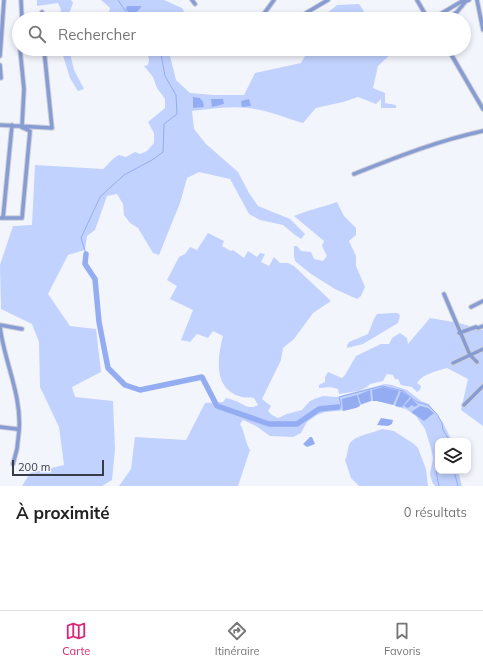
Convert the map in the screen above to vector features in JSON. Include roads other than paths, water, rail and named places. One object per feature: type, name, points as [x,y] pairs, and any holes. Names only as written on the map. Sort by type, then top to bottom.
[{"type":"street","points":[[0,56],[4,0]]},
{"type":"street","points":[[21,0],[22,12]]},
{"type":"street","points":[[192,0],[195,4]]},
{"type":"street","points":[[265,12],[274,0]]},
{"type":"street","points":[[308,12],[328,0]]},
{"type":"street","points":[[423,0],[417,1],[424,12]]},
{"type":"street","points":[[444,12],[464,0]]},
{"type":"street","points":[[457,12],[466,1],[470,0]]},
{"type":"street","points":[[477,0],[483,30]]},
{"type":"street","points":[[21,56],[24,89],[21,126]]},
{"type":"street","points":[[0,125],[52,128],[45,56]]},
{"type":"street","points":[[452,56],[481,102],[483,109]]},
{"type":"street","points":[[0,65],[1,78]]},
{"type":"street","points":[[12,125],[2,218],[22,218],[30,131],[21,126]]},
{"type":"street","points":[[354,174],[401,155],[451,138],[483,131]]},
{"type":"street","points":[[444,294],[459,333],[470,356],[477,362]]},
{"type":"street","points":[[471,307],[483,301]]},
{"type":"street","points":[[13,464],[18,446],[19,416],[14,385],[0,326],[22,329]]},
{"type":"street","points":[[459,333],[483,326]]},
{"type":"street","points":[[453,363],[483,349]]},
{"type":"street","points":[[464,405],[483,386]]},
{"type":"street","points":[[0,427],[17,429],[19,431]]},
{"type":"waterway","points":[[118,0],[126,12]]},
{"type":"waterway","points":[[86,254],[81,238],[100,197],[124,175],[152,160],[163,152],[164,124],[177,114],[176,95],[165,76],[161,56]]},
{"type":"waterway","points":[[86,254],[85,264],[95,279],[99,322],[108,368],[125,385],[140,390],[202,377],[217,406],[269,424],[297,424],[319,409],[338,407]]},
{"type":"waterway","points":[[338,407],[341,405],[339,397],[382,386],[403,391],[417,402],[428,405],[437,414],[442,423],[443,430],[448,438]]},
{"type":"waterway","points":[[437,474],[439,486]]},
{"type":"waterway","points":[[455,474],[458,486]]}]
